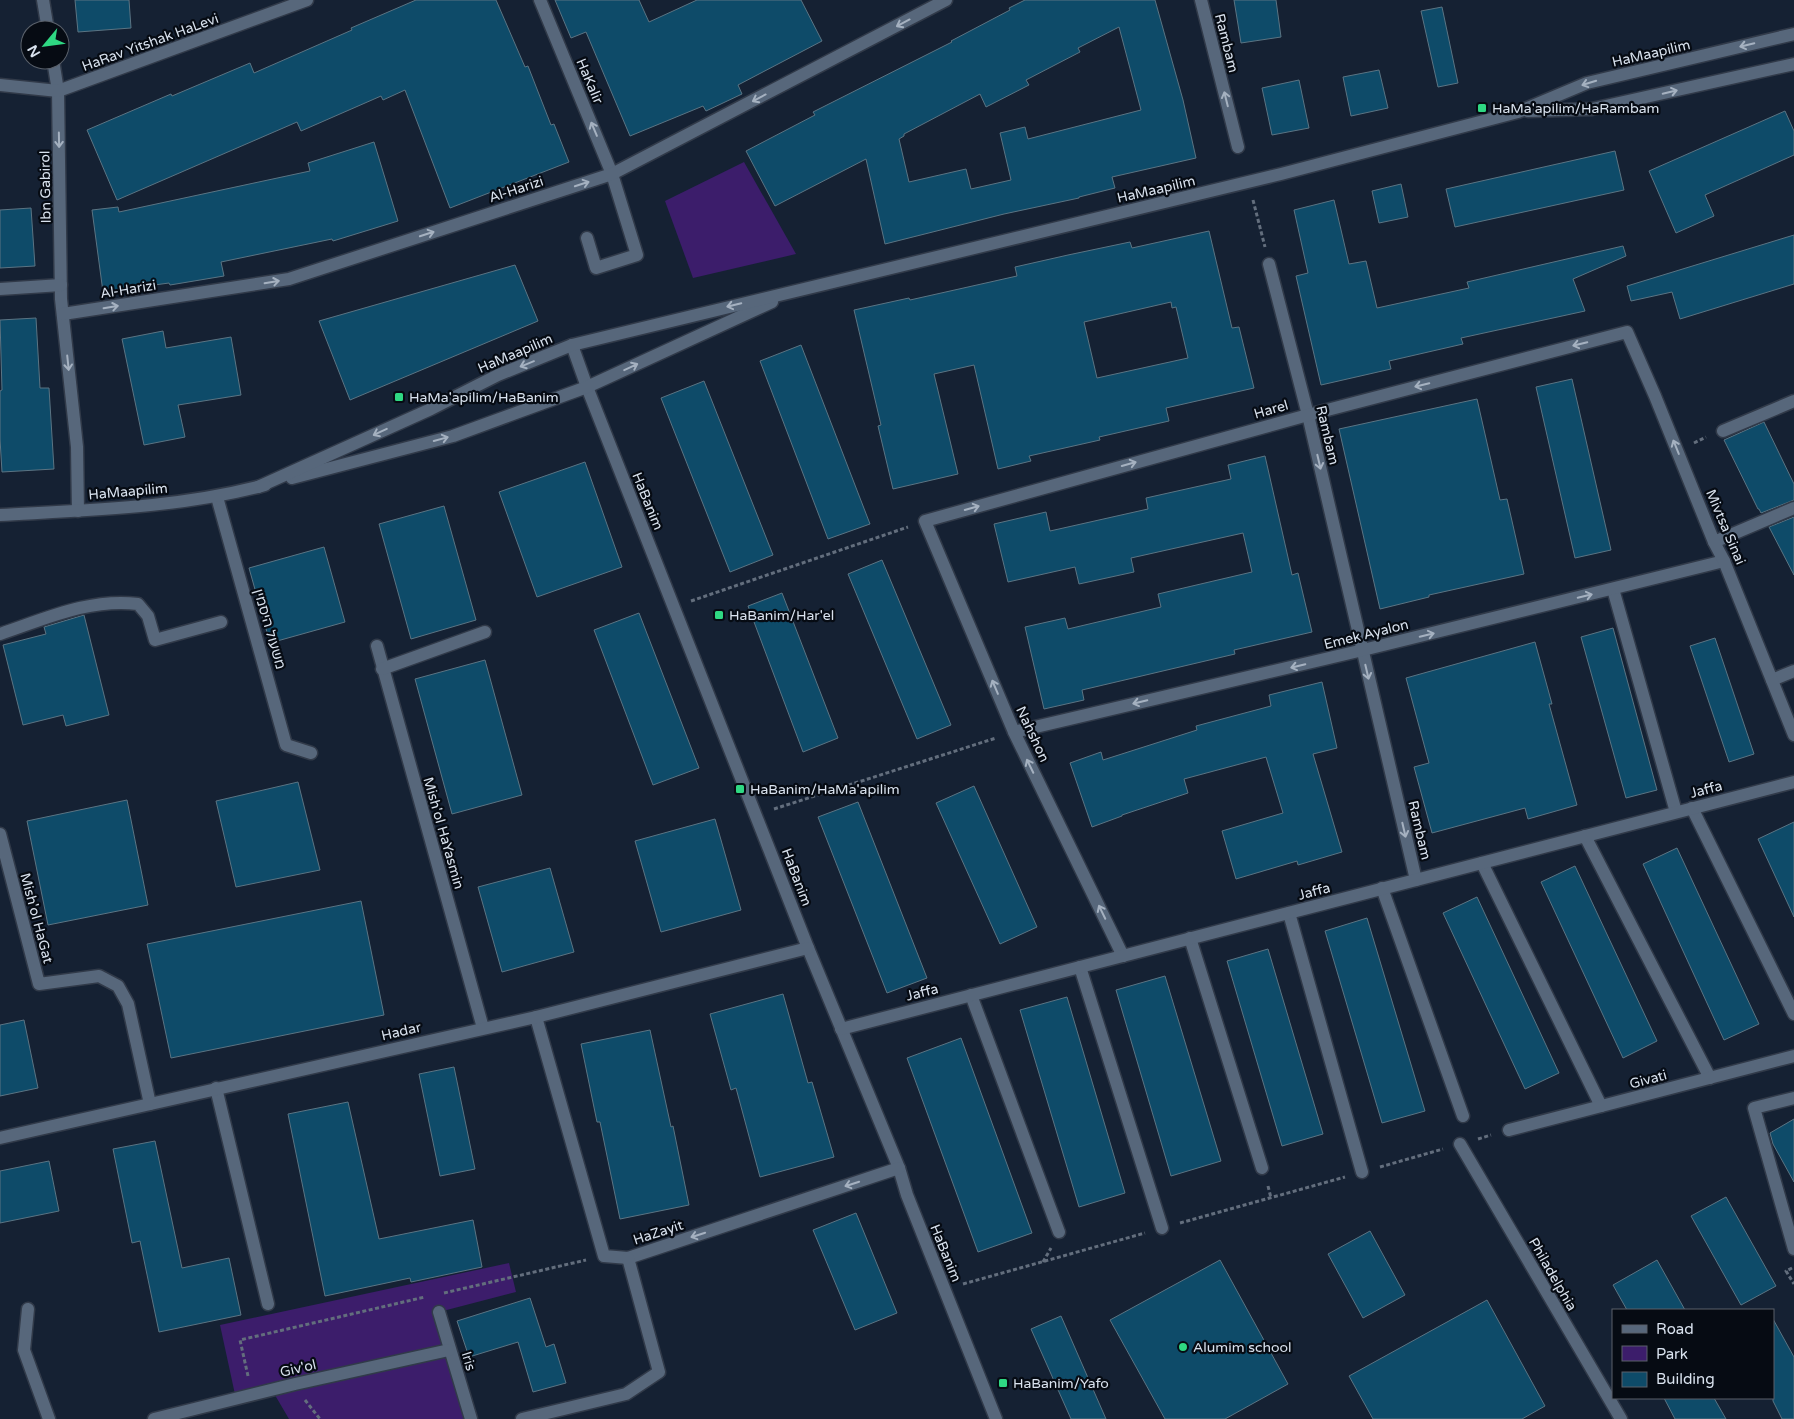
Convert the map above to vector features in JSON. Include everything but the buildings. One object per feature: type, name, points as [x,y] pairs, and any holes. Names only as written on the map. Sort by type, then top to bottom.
[{"type":"street","points":[[43,0],[46,20]]},
{"type":"street","name":"HaRav Yitshak HaLevi","points":[[58,91],[308,0]]},
{"type":"street","name":"HaKalir","points":[[540,0],[612,174],[637,255],[596,268],[587,238]]},
{"type":"street","name":"Al-Harizi","points":[[63,314],[289,279],[612,174],[946,0]]},
{"type":"street","name":"Rambam","points":[[1201,0],[1238,146]]},
{"type":"street","name":"HaMaapilim","points":[[258,487],[498,375],[572,345],[1248,182],[1518,112],[1587,83],[1794,34]]},
{"type":"street","name":"HaMaapilim","points":[[1518,112],[1592,109],[1794,64]]},
{"type":"street","name":"Ibn Gabirol","points":[[55,70],[58,91],[61,299],[77,447],[78,511]]},
{"type":"street","points":[[0,85],[58,91]]},
{"type":"street","name":"Rambam","points":[[1270,264],[1308,415],[1416,880]]},
{"type":"street","points":[[0,289],[61,285]]},
{"type":"street","name":"HaMaapilim","points":[[0,515],[139,507],[217,497],[452,436],[587,387],[799,290]]},
{"type":"street","name":"Harel","points":[[925,521],[1308,415],[1627,332]]},
{"type":"street","name":"Mivtsa Sinai","points":[[1627,332],[1714,542],[1724,561],[1794,735]]},
{"type":"street","name":"HaBanim","points":[[572,345],[808,948],[899,1168],[907,1195],[996,1419]]},
{"type":"street","points":[[1723,431],[1793,404]]},
{"type":"street","name":"משעול היסמין","points":[[217,497],[286,745],[311,754]]},
{"type":"street","points":[[1714,542],[1794,508]]},
{"type":"street","name":"Nahshon","points":[[925,521],[1014,732],[1123,956]]},
{"type":"street","name":"Emek Ayalon","points":[[1014,732],[1362,650],[1724,561]]},
{"type":"street","points":[[1613,589],[1676,812]]},
{"type":"street","points":[[0,634],[59,613],[98,603],[124,602],[138,604],[148,616],[155,640],[221,622]]},
{"type":"street","points":[[382,669],[485,632]]},
{"type":"street","name":"Mish'ol HaYasmin","points":[[377,646],[483,1028]]},
{"type":"street","points":[[1772,680],[1794,671]]},
{"type":"street","name":"Jaffa","points":[[841,1029],[1794,782]]},
{"type":"street","points":[[1692,808],[1794,1014]]},
{"type":"street","name":"Mish'ol HaGat","points":[[0,834],[39,984],[99,976],[118,986],[128,1004],[150,1104]]},
{"type":"street","points":[[1585,836],[1710,1078]]},
{"type":"street","points":[[1482,863],[1602,1106]]},
{"type":"street","points":[[1382,888],[1463,1116]]},
{"type":"street","points":[[1289,913],[1362,1172]]},
{"type":"street","points":[[1190,938],[1262,1168]]},
{"type":"street","name":"Hadar","points":[[0,1138],[536,1016],[808,948]]},
{"type":"street","points":[[1080,966],[1162,1228]]},
{"type":"street","points":[[971,995],[1059,1232]]},
{"type":"street","points":[[536,1016],[604,1256]]},
{"type":"street","name":"Givati","points":[[1509,1130],[1794,1056]]},
{"type":"street","points":[[216,1088],[268,1304]]},
{"type":"street","points":[[1794,1098],[1754,1108],[1794,1249]]},
{"type":"street","name":"Philadelphia","points":[[1460,1144],[1621,1419]]},
{"type":"street","name":"HaZayit","points":[[604,1256],[628,1258],[899,1168]]},
{"type":"street","points":[[522,1419],[626,1394],[659,1372],[628,1258]]},
{"type":"street","points":[[28,1309],[24,1350],[49,1419]]},
{"type":"street","name":"Iris","points":[[439,1312],[471,1419]]},
{"type":"street","name":"Giv'ol","points":[[154,1419],[449,1350]]},
{"type":"path","points":[[1248,182],[1270,264]]},
{"type":"path","points":[[1677,450],[1723,431]]},
{"type":"path","points":[[674,607],[925,521]]},
{"type":"path","points":[[756,815],[1014,732]]},
{"type":"path","points":[[944,1290],[1509,1130]]},
{"type":"path","points":[[252,1395],[240,1340],[604,1256]]},
{"type":"path","points":[[1794,1267],[1786,1271],[1794,1284]]},
{"type":"green space","points":[[744,162],[796,254],[693,278],[665,201]]},
{"type":"green space","points":[[509,1263],[516,1292],[439,1312],[471,1419],[289,1419],[272,1390],[236,1399],[220,1325]]},
{"type":"place","name":"HaMa'apilim/HaRambam","points":[[1482,108]]},
{"type":"place","name":"HaMa'apilim/HaBanim","points":[[399,397]]},
{"type":"place","name":"HaBanim/Har'el","points":[[719,615]]},
{"type":"place","name":"HaBanim/HaMa'apilim","points":[[740,789]]},
{"type":"place","name":"Alumim school","points":[[1183,1347]]},
{"type":"place","name":"HaBanim/Yafo","points":[[1003,1383]]}]
